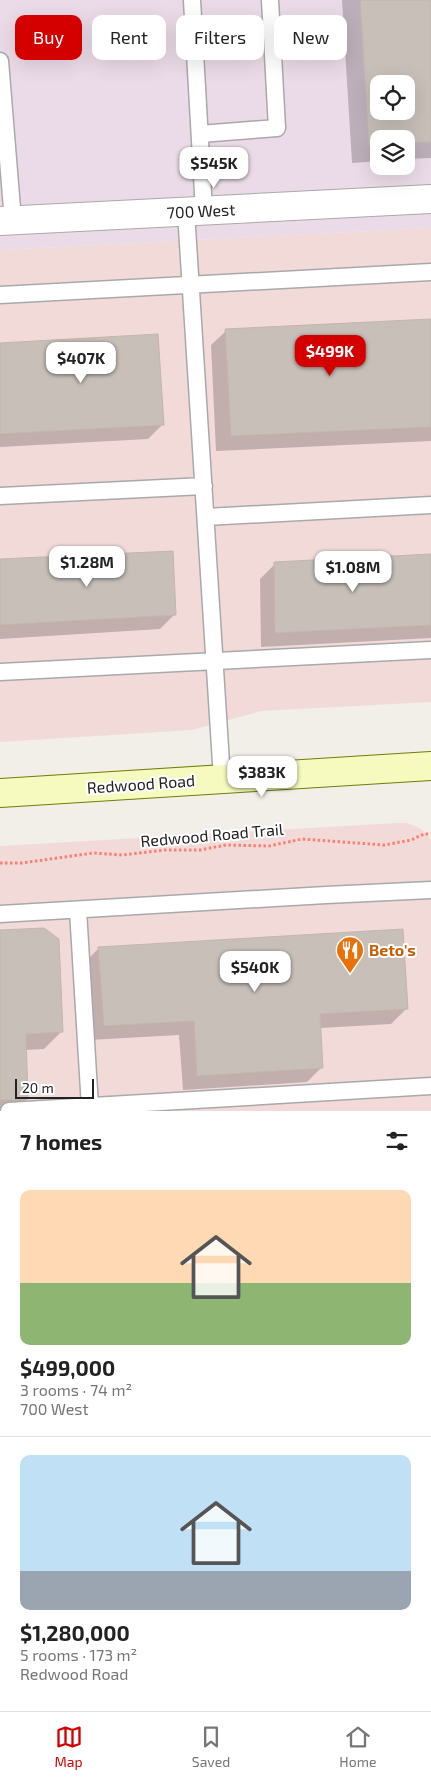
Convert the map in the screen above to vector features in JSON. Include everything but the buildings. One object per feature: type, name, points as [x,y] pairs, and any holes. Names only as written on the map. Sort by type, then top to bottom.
[{"type":"main road","name":"Redwood Road","points":[[0,793],[431,766]]},
{"type":"street","name":"700 West","points":[[6,221],[431,199]]},
{"type":"lane","points":[[192,0],[200,134],[190,284],[222,779]]},
{"type":"lane","points":[[200,134],[277,128],[270,0]]},
{"type":"lane","points":[[0,61],[8,145],[6,221]]},
{"type":"lane","points":[[0,294],[431,272]]},
{"type":"lane","points":[[0,496],[204,486]]},
{"type":"lane","points":[[206,517],[431,505]]},
{"type":"lane","points":[[0,672],[431,650]]},
{"type":"lane","points":[[0,914],[431,890]]},
{"type":"lane","points":[[78,910],[90,1106]]},
{"type":"lane","points":[[9,1111],[431,1086]]},
{"type":"path","name":"Redwood Road Trail","points":[[0,863],[31,862],[93,854],[122,855],[166,850],[200,850],[226,846],[262,846],[302,839],[384,845],[412,840],[424,834],[431,834]]},
{"type":"shaded area","points":[[0,0],[431,0],[431,228],[0,250]]},
{"type":"shaded area","points":[[431,228],[431,702],[261,711],[192,730],[0,742],[0,250]]},
{"type":"shaded area","points":[[397,823],[415,826],[431,839],[431,1111],[0,1111],[0,846]]},
{"type":"place","name":"Beto's","points":[[350,974]]}]
